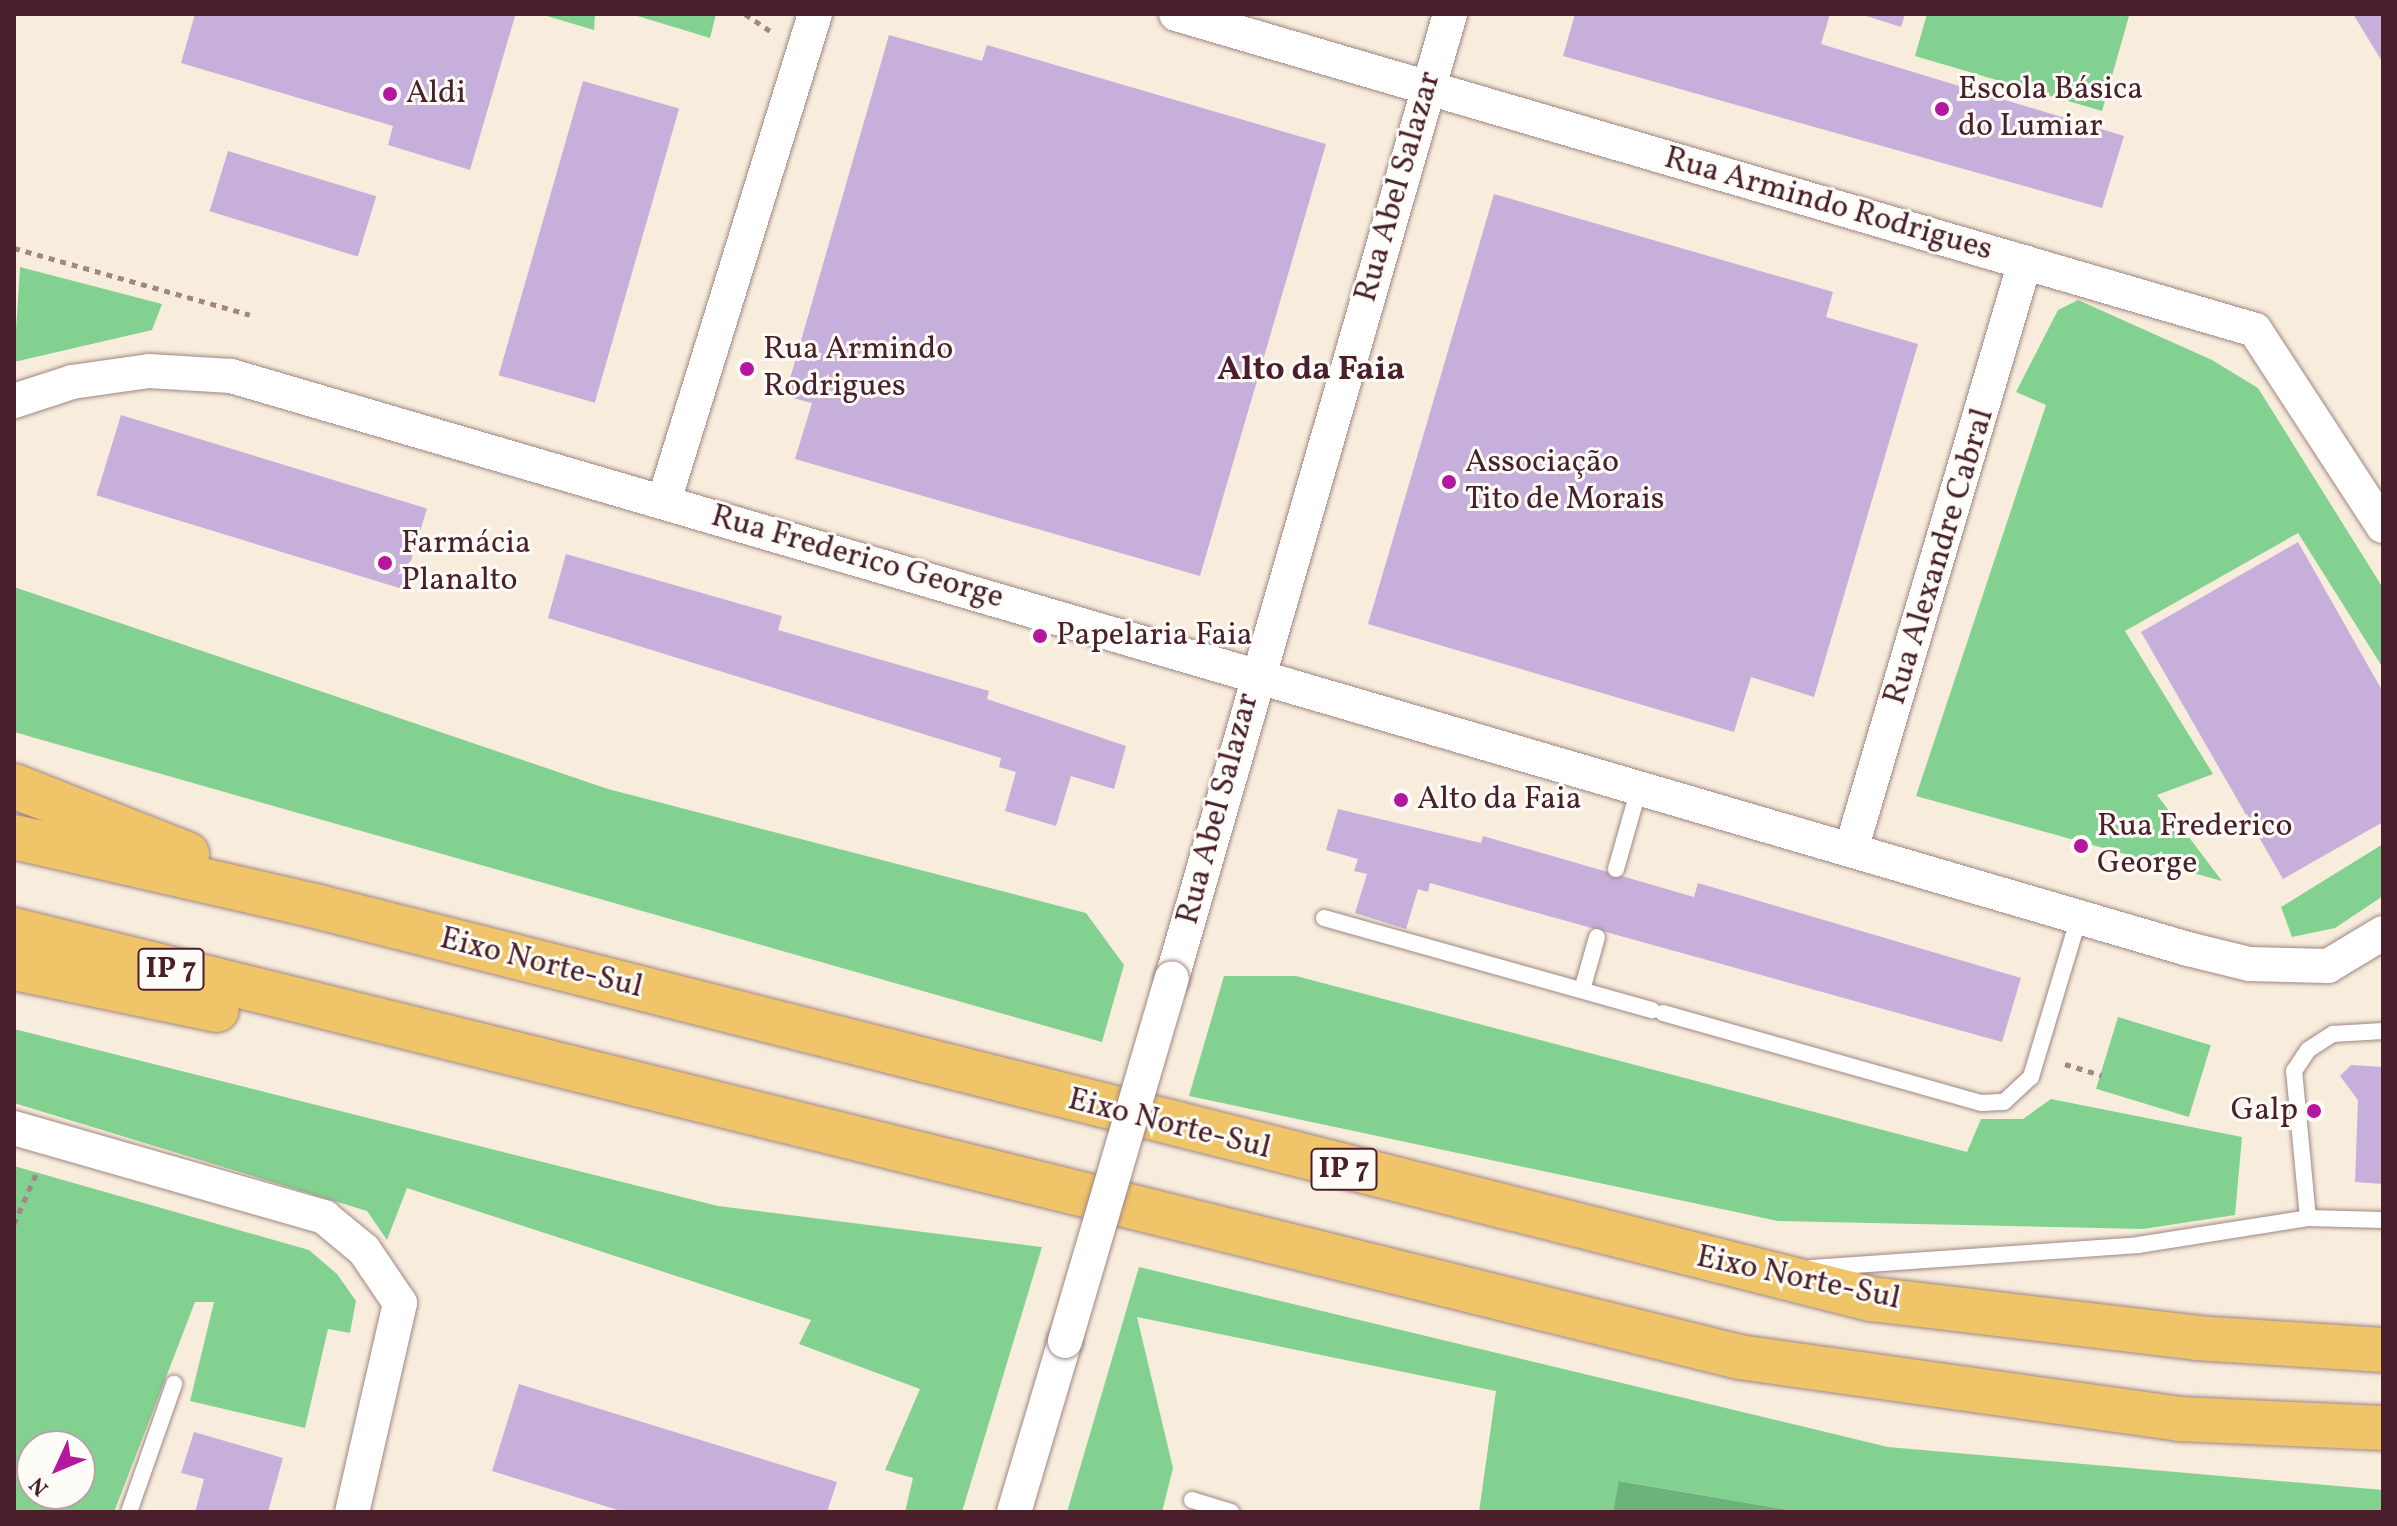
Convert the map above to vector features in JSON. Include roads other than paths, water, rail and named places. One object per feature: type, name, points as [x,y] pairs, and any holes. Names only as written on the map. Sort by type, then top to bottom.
[{"type":"highway","points":[[14,786],[319,907]]},
{"type":"highway","name":"Eixo Norte-Sul","points":[[14,837],[319,907],[1871,1299],[2196,1338],[2383,1350]]},
{"type":"highway","name":"IP 7","points":[[14,930],[1739,1357],[2179,1419],[2383,1428]]},
{"type":"highway","points":[[14,968],[234,1013],[327,1007]]},
{"type":"street","points":[[664,501],[815,14]]},
{"type":"street","name":"Rua Armindo Rodrigues","points":[[1176,14],[2255,330],[2383,526]]},
{"type":"street","name":"Rua Abel Salazar","points":[[1014,1512],[1172,978],[1256,675],[1450,14]]},
{"type":"street","name":"Rua Alexandre Cabral","points":[[1851,850],[2025,262]]},
{"type":"street","name":"Rua Frederico George","points":[[14,401],[72,382],[149,371],[231,376],[2079,917],[2249,964],[2328,966],[2383,933]]},
{"type":"street","points":[[14,1128],[324,1217],[364,1250],[400,1303],[352,1512]]},
{"type":"lane","points":[[1616,869],[1639,788]]},
{"type":"lane","points":[[1324,918],[1982,1103],[2021,1093],[2037,1056],[2079,917]]},
{"type":"lane","points":[[1582,990],[1597,937]]},
{"type":"lane","points":[[2308,1218],[2294,1071],[2308,1050],[2333,1034],[2383,1031]]},
{"type":"lane","points":[[1759,1272],[2138,1245],[2308,1218],[2383,1220]]},
{"type":"lane","points":[[129,1512],[174,1384]]},
{"type":"lane","points":[[1192,1500],[1231,1512]]},
{"type":"place","name":"Aldi","points":[[390,94]]},
{"type":"place","name":"Escola Básica do Lumiar","points":[[1942,109]]},
{"type":"place","name":"Rua Armindo Rodrigues","points":[[747,369]]},
{"type":"place","name":"Associação Tito de Morais","points":[[1449,482]]},
{"type":"place","name":"Farmácia Planalto","points":[[385,563]]},
{"type":"place","name":"Papelaria Faia","points":[[1040,636]]},
{"type":"place","name":"Alto da Faia","points":[[1401,800]]},
{"type":"place","name":"Rua Frederico George","points":[[2081,846]]},
{"type":"place","name":"Galp","points":[[2314,1111]]},
{"type":"district","name":"Alto da Faia","points":[[1311,371]]}]
